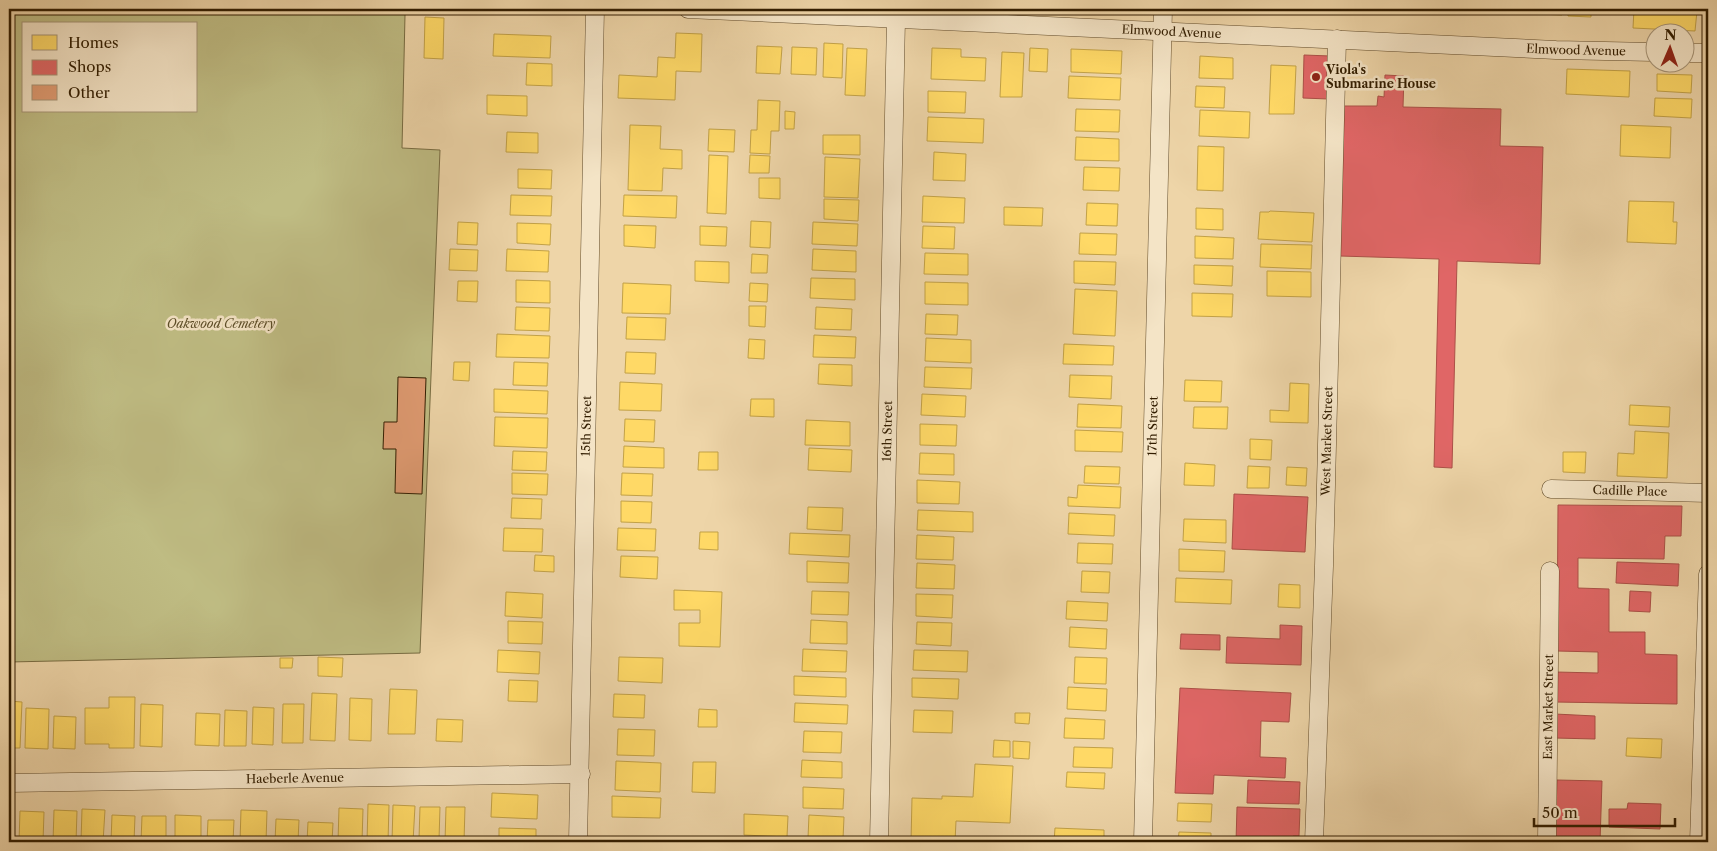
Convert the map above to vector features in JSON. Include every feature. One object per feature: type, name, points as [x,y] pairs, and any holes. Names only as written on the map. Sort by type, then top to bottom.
[{"type":"street","name":"15th Street","points":[[578,842],[581,774],[595,9]]},
{"type":"street","name":"Elmwood Avenue","points":[[688,9],[1556,50],[1644,52]]},
{"type":"street","name":"17th Street","points":[[1143,842],[1163,9]]},
{"type":"street","name":"16th Street","points":[[879,842],[896,20]]},
{"type":"street","name":"West Market Street","points":[[1314,842],[1324,566],[1336,39]]},
{"type":"street","points":[[1694,52],[1708,53]]},
{"type":"street","name":"Cadille Place","points":[[1551,489],[1708,493]]},
{"type":"street","name":"East Market Street","points":[[1547,842],[1550,571]]},
{"type":"street","points":[[1699,842],[1708,574]]},
{"type":"street","name":"Haeberle Avenue","points":[[9,783],[581,774]]},
{"type":"green space","name":"Oakwood Cemetery","points":[[9,9],[400,9],[405,15],[402,148],[440,150],[420,653],[9,662]]},
{"type":"building: Homes","points":[[1505,9],[1505,11],[1482,10]]},
{"type":"building: Homes","points":[[1513,9],[1535,9],[1513,10]]},
{"type":"building: Homes","points":[[1541,9],[1562,9],[1562,15],[1540,14]]},
{"type":"building: Homes","points":[[1568,9],[1591,9],[1591,17],[1568,16]]},
{"type":"building: Homes","points":[[1596,9],[1617,9],[1617,14],[1596,13]]},
{"type":"building: Homes","points":[[1634,9],[1685,9],[1697,11],[1695,31],[1694,22],[1644,22],[1644,29],[1633,28]]},
{"type":"building: Homes","points":[[425,17],[444,18],[443,59],[424,58]]},
{"type":"building: Homes","points":[[676,33],[702,34],[701,72],[676,71],[675,100],[618,98],[619,75],[657,77],[658,57],[675,58]]},
{"type":"building: Homes","points":[[494,34],[551,36],[550,58],[493,56]]},
{"type":"building: Homes","points":[[824,43],[843,44],[842,78],[823,77]]},
{"type":"building: Homes","points":[[757,46],[782,47],[780,74],[756,73]]},
{"type":"building: Homes","points":[[792,47],[817,48],[816,75],[791,74]]},
{"type":"building: Homes","points":[[847,48],[867,49],[865,96],[845,95]]},
{"type":"building: Homes","points":[[932,48],[961,49],[961,57],[986,58],[985,81],[931,79]]},
{"type":"building: Homes","points":[[1030,48],[1048,49],[1047,72],[1029,71]]},
{"type":"building: Homes","points":[[1071,49],[1122,51],[1121,74],[1071,72]]},
{"type":"building: Homes","points":[[1002,52],[1024,53],[1022,97],[1000,97]]},
{"type":"building: Homes","points":[[1200,56],[1233,58],[1233,79],[1199,78]]},
{"type":"building: Homes","points":[[527,63],[552,64],[552,86],[526,85]]},
{"type":"building: Homes","points":[[1271,65],[1296,66],[1294,114],[1269,114]]},
{"type":"building: Homes","points":[[1567,69],[1630,71],[1629,97],[1566,94]]},
{"type":"building: Homes","points":[[1657,74],[1692,75],[1691,93],[1657,91]]},
{"type":"building: Homes","points":[[1069,76],[1121,78],[1120,100],[1068,98]]},
{"type":"building: Homes","points":[[1196,86],[1225,87],[1224,108],[1195,107]]},
{"type":"building: Homes","points":[[928,91],[966,92],[965,113],[928,112]]},
{"type":"building: Homes","points":[[487,95],[527,96],[527,116],[487,114]]},
{"type":"building: Homes","points":[[1655,98],[1692,99],[1691,118],[1654,116]]},
{"type":"building: Homes","points":[[758,100],[780,101],[779,131],[771,131],[770,154],[750,153],[751,130],[757,130]]},
{"type":"building: Homes","points":[[1076,109],[1120,110],[1119,132],[1075,131]]},
{"type":"building: Homes","points":[[1200,110],[1250,112],[1249,138],[1199,136]]},
{"type":"building: Homes","points":[[785,111],[795,112],[794,129],[785,129]]},
{"type":"building: Homes","points":[[928,117],[984,119],[983,143],[927,141]]},
{"type":"building: Homes","points":[[630,125],[661,126],[660,149],[682,150],[682,169],[663,168],[662,191],[628,190]]},
{"type":"building: Homes","points":[[1621,125],[1671,127],[1670,158],[1620,156]]},
{"type":"building: Homes","points":[[709,129],[735,130],[734,152],[708,151]]},
{"type":"building: Homes","points":[[507,132],[538,133],[538,153],[506,152]]},
{"type":"building: Homes","points":[[823,135],[860,135],[860,155],[823,154]]},
{"type":"building: Homes","points":[[1076,137],[1119,139],[1119,161],[1075,160]]},
{"type":"building: Homes","points":[[1198,146],[1224,147],[1223,191],[1197,190]]},
{"type":"building: Homes","points":[[934,152],[966,154],[965,181],[933,180]]},
{"type":"building: Homes","points":[[709,155],[728,156],[726,214],[707,213]]},
{"type":"building: Homes","points":[[750,155],[770,156],[769,173],[749,173]]},
{"type":"building: Homes","points":[[825,157],[860,159],[858,198],[824,197]]},
{"type":"building: Homes","points":[[1084,167],[1120,168],[1119,191],[1083,190]]},
{"type":"building: Homes","points":[[518,169],[552,170],[551,189],[518,188]]},
{"type":"building: Homes","points":[[759,178],[780,178],[780,199],[759,198]]},
{"type":"building: Homes","points":[[511,195],[552,196],[551,216],[510,215]]},
{"type":"building: Homes","points":[[624,195],[677,196],[676,218],[623,216]]},
{"type":"building: Homes","points":[[923,196],[965,198],[964,223],[922,222]]},
{"type":"building: Homes","points":[[824,199],[859,200],[858,221],[824,219]]},
{"type":"building: Homes","points":[[1629,201],[1674,202],[1673,222],[1677,222],[1676,244],[1627,242]]},
{"type":"building: Homes","points":[[1087,203],[1118,204],[1117,226],[1086,225]]},
{"type":"building: Homes","points":[[1004,207],[1043,208],[1042,226],[1004,225]]},
{"type":"building: Homes","points":[[1196,208],[1223,209],[1223,230],[1196,229]]},
{"type":"building: Homes","points":[[1260,212],[1314,213],[1312,242],[1258,239]]},
{"type":"building: Homes","points":[[751,221],[771,222],[770,248],[750,247]]},
{"type":"building: Homes","points":[[458,222],[478,223],[477,245],[457,244]]},
{"type":"building: Homes","points":[[813,222],[858,224],[857,246],[812,244]]},
{"type":"building: Homes","points":[[517,223],[551,224],[550,245],[517,243]]},
{"type":"building: Homes","points":[[624,225],[656,226],[655,248],[624,246]]},
{"type":"building: Homes","points":[[700,226],[727,227],[726,246],[700,245]]},
{"type":"building: Homes","points":[[923,226],[955,227],[954,249],[922,248]]},
{"type":"building: Homes","points":[[1080,233],[1117,234],[1116,255],[1079,254]]},
{"type":"building: Homes","points":[[1195,236],[1234,238],[1233,259],[1195,258]]},
{"type":"building: Homes","points":[[1261,244],[1312,245],[1311,269],[1260,267]]},
{"type":"building: Homes","points":[[450,249],[478,250],[477,271],[449,270]]},
{"type":"building: Homes","points":[[507,249],[549,251],[548,272],[506,271]]},
{"type":"building: Homes","points":[[813,249],[856,251],[856,272],[812,270]]},
{"type":"building: Homes","points":[[925,253],[968,254],[968,275],[924,274]]},
{"type":"building: Homes","points":[[752,254],[768,255],[767,273],[751,273]]},
{"type":"building: Homes","points":[[695,261],[729,262],[729,283],[695,281]]},
{"type":"building: Homes","points":[[1074,261],[1116,262],[1115,285],[1074,283]]},
{"type":"building: Homes","points":[[1194,265],[1233,266],[1232,286],[1194,284]]},
{"type":"building: Homes","points":[[1267,271],[1311,272],[1311,297],[1267,296]]},
{"type":"building: Homes","points":[[811,278],[855,279],[855,300],[810,298]]},
{"type":"building: Homes","points":[[516,280],[550,281],[550,303],[516,302]]},
{"type":"building: Homes","points":[[458,281],[478,281],[477,302],[457,301]]},
{"type":"building: Homes","points":[[925,282],[968,283],[968,305],[925,304]]},
{"type":"building: Homes","points":[[623,283],[671,285],[670,314],[622,313]]},
{"type":"building: Homes","points":[[750,283],[768,284],[767,302],[749,301]]},
{"type":"building: Homes","points":[[1075,289],[1117,291],[1115,336],[1073,334]]},
{"type":"building: Homes","points":[[1192,293],[1233,294],[1232,317],[1192,316]]},
{"type":"building: Homes","points":[[749,306],[766,306],[765,327],[749,326]]},
{"type":"building: Homes","points":[[516,307],[550,308],[549,331],[515,330]]},
{"type":"building: Homes","points":[[816,307],[852,309],[851,330],[815,329]]},
{"type":"building: Homes","points":[[926,314],[958,315],[957,335],[925,334]]},
{"type":"building: Homes","points":[[627,317],[666,318],[665,340],[626,339]]},
{"type":"building: Homes","points":[[497,334],[550,336],[549,358],[496,357]]},
{"type":"building: Homes","points":[[814,335],[856,337],[855,358],[813,357]]},
{"type":"building: Homes","points":[[926,338],[971,340],[971,363],[925,361]]},
{"type":"building: Homes","points":[[749,339],[765,340],[764,359],[748,358]]},
{"type":"building: Homes","points":[[1064,344],[1114,346],[1113,365],[1063,364]]},
{"type":"building: Homes","points":[[626,352],[656,353],[655,374],[625,373]]},
{"type":"building: Homes","points":[[454,362],[470,362],[469,381],[453,380]]},
{"type":"building: Homes","points":[[514,362],[548,363],[547,386],[513,385]]},
{"type":"building: Homes","points":[[819,364],[852,365],[852,386],[818,384]]},
{"type":"building: Homes","points":[[925,367],[972,368],[971,389],[924,387]]},
{"type":"building: Homes","points":[[1070,375],[1112,376],[1111,399],[1069,397]]},
{"type":"building: Homes","points":[[1185,380],[1222,381],[1221,402],[1184,401]]},
{"type":"building: Homes","points":[[620,382],[662,384],[661,411],[619,410]]},
{"type":"building: Homes","points":[[1290,383],[1309,384],[1308,423],[1270,422],[1270,410],[1289,411]]},
{"type":"building: Homes","points":[[494,389],[548,391],[547,414],[494,412]]},
{"type":"building: Homes","points":[[922,394],[966,396],[965,417],[921,415]]},
{"type":"building: Homes","points":[[751,399],[774,399],[774,417],[750,416]]},
{"type":"building: Homes","points":[[1078,404],[1122,406],[1121,428],[1077,427]]},
{"type":"building: Homes","points":[[1630,405],[1670,407],[1669,427],[1629,425]]},
{"type":"building: Homes","points":[[1194,407],[1228,407],[1227,429],[1193,428]]},
{"type":"building: Homes","points":[[495,417],[548,418],[547,448],[494,446]]},
{"type":"building: Homes","points":[[625,419],[655,420],[654,442],[624,441]]},
{"type":"building: Homes","points":[[806,420],[850,422],[850,446],[805,445]]},
{"type":"building: Homes","points":[[920,424],[957,425],[956,446],[920,445]]},
{"type":"building: Homes","points":[[1075,430],[1123,432],[1122,452],[1075,451]]},
{"type":"building: Homes","points":[[1635,431],[1669,433],[1667,478],[1617,476],[1618,453],[1634,454]]},
{"type":"building: Homes","points":[[1250,439],[1272,440],[1271,460],[1250,459]]},
{"type":"building: Homes","points":[[624,446],[664,448],[664,468],[623,467]]},
{"type":"building: Homes","points":[[809,448],[852,450],[851,472],[808,470]]},
{"type":"building: Homes","points":[[513,451],[547,452],[546,471],[512,470]]},
{"type":"building: Homes","points":[[699,452],[718,452],[718,470],[698,470]]},
{"type":"building: Homes","points":[[1563,452],[1586,452],[1585,473],[1563,472]]},
{"type":"building: Homes","points":[[920,453],[954,454],[954,475],[919,474]]},
{"type":"building: Homes","points":[[1185,463],[1215,465],[1214,486],[1184,485]]},
{"type":"building: Homes","points":[[1085,466],[1120,467],[1119,484],[1084,483]]},
{"type":"building: Homes","points":[[1248,466],[1270,467],[1269,488],[1247,488]]},
{"type":"building: Homes","points":[[1287,467],[1307,468],[1306,486],[1286,485]]},
{"type":"building: Homes","points":[[512,473],[548,474],[547,495],[512,494]]},
{"type":"building: Homes","points":[[622,473],[653,474],[652,496],[621,495]]},
{"type":"building: Homes","points":[[917,480],[960,482],[959,504],[917,503]]},
{"type":"building: Homes","points":[[1078,485],[1121,487],[1120,508],[1068,506],[1068,497],[1077,498]]},
{"type":"building: Homes","points":[[512,498],[542,499],[541,519],[511,518]]},
{"type":"building: Homes","points":[[621,501],[652,502],[651,523],[621,522]]},
{"type":"building: Homes","points":[[808,507],[843,508],[842,531],[807,529]]},
{"type":"building: Homes","points":[[918,510],[973,512],[973,532],[917,530]]},
{"type":"building: Homes","points":[[1069,513],[1115,515],[1114,536],[1068,534]]},
{"type":"building: Homes","points":[[1184,519],[1226,520],[1226,543],[1183,541]]},
{"type":"building: Homes","points":[[504,528],[543,529],[542,552],[503,551]]},
{"type":"building: Homes","points":[[618,528],[656,529],[655,551],[617,550]]},
{"type":"building: Homes","points":[[700,532],[718,532],[718,550],[699,549]]},
{"type":"building: Homes","points":[[790,533],[850,535],[849,557],[789,554]]},
{"type":"building: Homes","points":[[917,535],[954,537],[953,560],[916,559]]},
{"type":"building: Homes","points":[[1078,543],[1113,544],[1112,564],[1077,563]]},
{"type":"building: Homes","points":[[1179,549],[1225,551],[1224,572],[1179,571]]},
{"type":"building: Homes","points":[[535,555],[554,556],[554,572],[534,571]]},
{"type":"building: Homes","points":[[621,556],[658,557],[657,579],[620,577]]},
{"type":"building: Homes","points":[[807,561],[849,563],[848,583],[807,582]]},
{"type":"building: Homes","points":[[917,563],[955,565],[954,589],[916,588]]},
{"type":"building: Homes","points":[[1082,571],[1110,572],[1109,593],[1081,592]]},
{"type":"building: Homes","points":[[1176,578],[1232,580],[1231,604],[1175,602]]},
{"type":"building: Homes","points":[[1279,584],[1300,585],[1300,608],[1278,607]]},
{"type":"building: Homes","points":[[674,590],[722,592],[720,647],[679,646],[679,623],[700,623],[700,610],[674,610]]},
{"type":"building: Homes","points":[[812,591],[849,592],[848,615],[811,614]]},
{"type":"building: Homes","points":[[506,592],[543,594],[542,618],[505,616]]},
{"type":"building: Homes","points":[[916,594],[953,595],[952,618],[916,616]]},
{"type":"building: Homes","points":[[1067,601],[1108,603],[1107,621],[1066,619]]},
{"type":"building: Homes","points":[[811,620],[847,622],[847,644],[810,643]]},
{"type":"building: Homes","points":[[508,621],[543,622],[542,644],[508,643]]},
{"type":"building: Homes","points":[[917,622],[952,623],[951,646],[916,644]]},
{"type":"building: Homes","points":[[1070,627],[1107,629],[1106,649],[1069,647]]},
{"type":"building: Homes","points":[[803,649],[847,651],[846,672],[802,671]]},
{"type":"building: Homes","points":[[498,650],[540,652],[539,674],[497,672]]},
{"type":"building: Homes","points":[[914,650],[968,651],[967,672],[913,670]]},
{"type":"building: Homes","points":[[318,657],[343,658],[342,677],[318,676]]},
{"type":"building: Homes","points":[[619,657],[663,658],[662,683],[618,681]]},
{"type":"building: Homes","points":[[1075,657],[1107,658],[1106,684],[1074,683]]},
{"type":"building: Homes","points":[[280,658],[293,658],[292,668],[280,668]]},
{"type":"building: Homes","points":[[794,676],[846,678],[846,697],[794,695]]},
{"type":"building: Homes","points":[[912,678],[959,679],[958,699],[912,697]]},
{"type":"building: Homes","points":[[509,680],[538,681],[537,702],[508,701]]},
{"type":"building: Homes","points":[[1068,687],[1107,689],[1106,711],[1067,709]]},
{"type":"building: Homes","points":[[390,689],[417,690],[415,734],[388,734]]},
{"type":"building: Homes","points":[[312,693],[337,694],[335,741],[310,740]]},
{"type":"building: Homes","points":[[614,694],[645,695],[644,718],[613,717]]},
{"type":"building: Homes","points":[[109,697],[135,697],[134,748],[109,748],[109,744],[85,744],[85,708],[109,708]]},
{"type":"building: Homes","points":[[350,698],[372,699],[371,741],[349,740]]},
{"type":"building: Homes","points":[[9,701],[22,702],[20,748],[9,748]]},
{"type":"building: Homes","points":[[795,703],[848,705],[847,724],[794,722]]},
{"type":"building: Homes","points":[[141,704],[163,705],[162,747],[140,746]]},
{"type":"building: Homes","points":[[283,704],[304,704],[303,743],[282,743]]},
{"type":"building: Homes","points":[[253,707],[274,708],[273,745],[252,744]]},
{"type":"building: Homes","points":[[26,708],[49,709],[48,749],[25,748]]},
{"type":"building: Homes","points":[[699,709],[717,710],[717,727],[698,727]]},
{"type":"building: Homes","points":[[225,710],[247,711],[246,746],[224,746]]},
{"type":"building: Homes","points":[[914,710],[953,711],[952,733],[913,732]]},
{"type":"building: Homes","points":[[196,713],[220,714],[219,746],[195,745]]},
{"type":"building: Homes","points":[[1015,713],[1030,713],[1029,724],[1015,723]]},
{"type":"building: Homes","points":[[54,716],[76,717],[75,749],[53,748]]},
{"type":"building: Homes","points":[[1065,718],[1105,720],[1104,739],[1064,738]]},
{"type":"building: Homes","points":[[437,719],[463,720],[462,742],[436,741]]},
{"type":"building: Homes","points":[[618,729],[655,730],[654,756],[617,755]]},
{"type":"building: Homes","points":[[804,731],[842,732],[841,753],[803,752]]},
{"type":"building: Homes","points":[[1627,738],[1662,739],[1661,758],[1626,756]]},
{"type":"building: Homes","points":[[994,740],[1010,741],[1010,757],[993,757]]},
{"type":"building: Homes","points":[[1013,741],[1030,742],[1029,759],[1013,758]]},
{"type":"building: Homes","points":[[1074,747],[1113,748],[1112,768],[1073,767]]},
{"type":"building: Homes","points":[[802,760],[842,762],[842,778],[801,777]]},
{"type":"building: Homes","points":[[616,761],[661,763],[660,792],[615,790]]},
{"type":"building: Homes","points":[[693,762],[716,762],[715,793],[692,792]]},
{"type":"building: Homes","points":[[975,764],[1013,766],[1010,823],[956,821],[955,842],[911,842],[912,798],[942,799],[942,796],[973,797]]},
{"type":"building: Homes","points":[[1067,772],[1105,773],[1104,789],[1066,787]]},
{"type":"building: Homes","points":[[803,787],[844,789],[843,809],[803,808]]},
{"type":"building: Homes","points":[[492,793],[538,795],[537,819],[491,817]]},
{"type":"building: Homes","points":[[612,796],[661,798],[660,818],[612,817]]},
{"type":"building: Homes","points":[[1178,803],[1212,804],[1211,822],[1177,821]]},
{"type":"building: Homes","points":[[368,804],[389,805],[388,842],[367,842]]},
{"type":"building: Homes","points":[[393,805],[415,806],[413,842],[392,842]]},
{"type":"building: Homes","points":[[420,807],[440,807],[439,840],[419,839]]},
{"type":"building: Homes","points":[[446,807],[465,807],[464,842],[445,842]]},
{"type":"building: Homes","points":[[339,808],[363,809],[362,842],[338,842]]},
{"type":"building: Homes","points":[[82,809],[105,810],[103,842],[81,842]]},
{"type":"building: Homes","points":[[54,810],[77,811],[76,842],[53,842]]},
{"type":"building: Homes","points":[[241,810],[267,811],[266,842],[240,842]]},
{"type":"building: Homes","points":[[20,811],[44,812],[43,842],[19,842]]},
{"type":"building: Homes","points":[[744,814],[788,816],[787,837],[744,835]]},
{"type":"building: Homes","points":[[112,815],[135,816],[134,842],[111,842]]},
{"type":"building: Homes","points":[[175,815],[201,816],[201,842],[175,842]]},
{"type":"building: Homes","points":[[809,815],[844,817],[843,839],[808,838]]},
{"type":"building: Homes","points":[[142,816],[166,816],[166,842],[141,842]]},
{"type":"building: Homes","points":[[9,817],[12,817],[11,842],[9,842]]},
{"type":"building: Homes","points":[[276,819],[299,820],[298,842],[275,842]]},
{"type":"building: Homes","points":[[208,820],[234,820],[233,842],[207,842]]},
{"type":"building: Homes","points":[[308,822],[333,823],[332,842],[307,842]]},
{"type":"building: Homes","points":[[499,828],[536,829],[536,842],[499,842]]},
{"type":"building: Homes","points":[[1055,828],[1104,830],[1104,842],[1054,842]]},
{"type":"building: Homes","points":[[1179,832],[1211,833],[1211,842],[1178,842]]},
{"type":"building: Shops","name":"Viola's Submarine House","points":[[1304,55],[1330,56],[1328,99],[1303,98]]},
{"type":"building: Shops","points":[[1385,75],[1404,76],[1403,107],[1501,109],[1500,146],[1543,147],[1540,264],[1457,261],[1452,468],[1434,467],[1439,259],[1340,256],[1344,106],[1377,106],[1378,96],[1384,97]]},
{"type":"building: Shops","points":[[1234,494],[1308,497],[1305,552],[1232,549]]},
{"type":"building: Shops","points":[[1558,505],[1682,506],[1681,536],[1665,536],[1664,559],[1578,558],[1578,588],[1609,589],[1609,632],[1645,632],[1645,654],[1677,655],[1677,704],[1555,702],[1556,672],[1598,673],[1598,652],[1557,651]]},
{"type":"building: Shops","points":[[1617,562],[1679,564],[1678,586],[1616,583]]},
{"type":"building: Shops","points":[[1630,591],[1651,592],[1650,612],[1629,611]]},
{"type":"building: Shops","points":[[1280,625],[1302,626],[1301,665],[1226,663],[1227,637],[1280,639]]},
{"type":"building: Shops","points":[[1181,634],[1220,635],[1220,650],[1180,649]]},
{"type":"building: Shops","points":[[1180,688],[1291,693],[1289,722],[1261,721],[1260,757],[1286,758],[1285,778],[1214,775],[1213,794],[1175,793]]},
{"type":"building: Shops","points":[[1555,714],[1595,716],[1595,739],[1555,738]]},
{"type":"building: Shops","points":[[1248,780],[1300,782],[1299,804],[1247,803]]},
{"type":"building: Shops","points":[[1557,780],[1602,781],[1600,842],[1555,842]]},
{"type":"building: Shops","points":[[1628,803],[1661,804],[1660,829],[1609,827],[1609,809],[1627,809]]},
{"type":"building: Shops","points":[[1237,807],[1300,809],[1299,836],[1293,836],[1293,842],[1236,842]]},
{"type":"building: Other","points":[[398,377],[426,378],[422,494],[395,493],[396,449],[383,449],[384,422],[397,422]]},
{"type":"place","name":"Viola's Submarine House","points":[[1316,77]]}]
